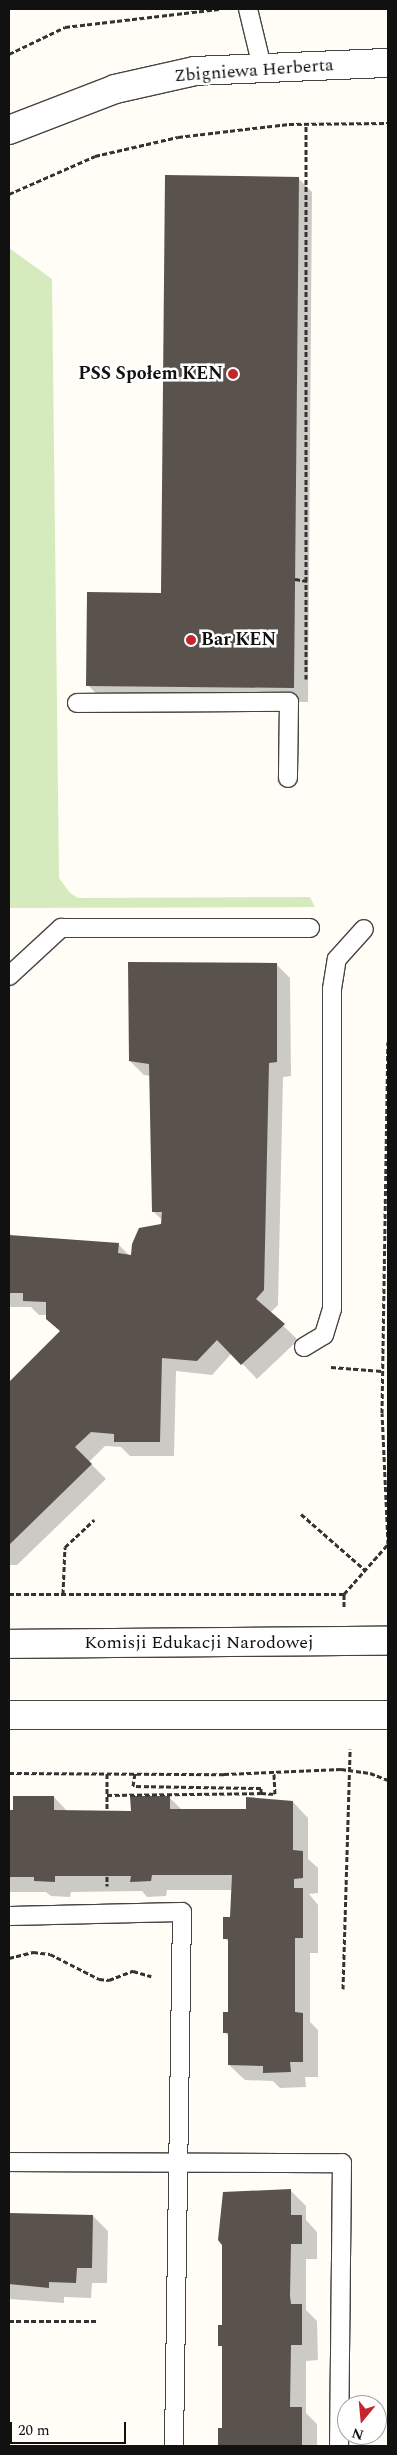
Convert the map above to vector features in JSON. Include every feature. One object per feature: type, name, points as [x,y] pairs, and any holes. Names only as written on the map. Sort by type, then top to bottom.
[{"type":"street","name":"Zbigniewa Herberta","points":[[9,130],[115,89],[196,71],[388,63]]},
{"type":"street","name":"Komisji Edukacji Narodowej","points":[[9,1644],[388,1641]]},
{"type":"street","points":[[9,1715],[388,1715]]},
{"type":"lane","points":[[248,9],[262,67]]},
{"type":"lane","points":[[77,703],[289,702],[288,778]]},
{"type":"lane","points":[[9,976],[61,928],[310,928]]},
{"type":"lane","points":[[304,1347],[324,1335],[332,1309],[332,988],[337,960],[364,929]]},
{"type":"lane","points":[[9,1916],[182,1912],[176,2163],[174,2446]]},
{"type":"lane","points":[[9,2162],[342,2163],[338,2446]]},
{"type":"path","points":[[9,54],[65,27],[218,9]]},
{"type":"path","points":[[9,194],[94,156],[139,144],[224,130],[306,124],[388,124]]},
{"type":"path","points":[[289,702],[305,699],[308,581],[306,124]]},
{"type":"path","points":[[295,579],[308,581]]},
{"type":"path","points":[[9,1594],[344,1594],[388,1544],[382,1371],[388,1042]]},
{"type":"path","points":[[323,1366],[382,1371]]},
{"type":"path","points":[[301,1514],[365,1570]]},
{"type":"path","points":[[63,1594],[65,1547],[94,1520]]},
{"type":"path","points":[[343,1989],[351,1770]]},
{"type":"path","points":[[9,1773],[107,1774],[351,1770],[388,1780]]},
{"type":"path","points":[[107,1795],[275,1794],[274,1772]]},
{"type":"path","points":[[135,1773],[134,1786],[262,1788],[260,1793]]},
{"type":"path","points":[[107,1774],[107,1810]]},
{"type":"path","points":[[9,1958],[33,1952],[50,1954],[99,1979],[109,1980],[133,1971],[147,1973],[164,1988],[180,1993]]},
{"type":"path","points":[[9,2321],[97,2321]]},
{"type":"green space","points":[[9,248],[52,279],[59,878],[70,893],[78,898],[310,897],[315,907],[9,908]]},
{"type":"building","points":[[165,175],[299,177],[294,688],[86,686],[87,592],[161,593]]},
{"type":"building","points":[[128,962],[277,963],[277,1062],[269,1063],[264,1290],[256,1299],[285,1324],[241,1365],[217,1340],[197,1361],[162,1358],[160,1442],[114,1442],[114,1434],[91,1432],[75,1447],[92,1464],[9,1545],[9,1382],[60,1331],[46,1319],[46,1302],[23,1301],[23,1293],[9,1293],[9,1235],[119,1243],[118,1253],[131,1255],[132,1244],[139,1228],[161,1224],[162,1212],[152,1212],[149,1064],[129,1061]]},
{"type":"building","points":[[13,1796],[54,1796],[54,1810],[131,1811],[130,1796],[170,1796],[170,1809],[246,1809],[246,1797],[293,1801],[293,1850],[303,1851],[303,1878],[294,1879],[294,1888],[303,1888],[303,1938],[295,1938],[295,2012],[303,2013],[303,2062],[290,2062],[291,2072],[263,2073],[263,2066],[228,2065],[228,2033],[223,2033],[223,2012],[228,2012],[228,1939],[223,1939],[223,1917],[230,1917],[232,1875],[152,1875],[151,1881],[130,1882],[131,1876],[55,1876],[55,1882],[34,1881],[34,1877],[9,1877],[9,1810],[13,1810]]},
{"type":"building","points":[[291,2189],[291,2215],[302,2215],[302,2244],[291,2244],[290,2296],[291,2304],[302,2304],[302,2345],[291,2345],[290,2407],[302,2407],[302,2446],[218,2446],[218,2428],[222,2428],[222,2346],[218,2346],[218,2325],[222,2325],[222,2245],[218,2240],[223,2192]]},
{"type":"building","points":[[9,2213],[93,2215],[92,2268],[77,2268],[76,2283],[49,2282],[49,2288],[9,2284]]},
{"type":"place","name":"PSS Społem KEN","points":[[233,374]]},
{"type":"place","name":"Bar KEN","points":[[191,640]]}]
